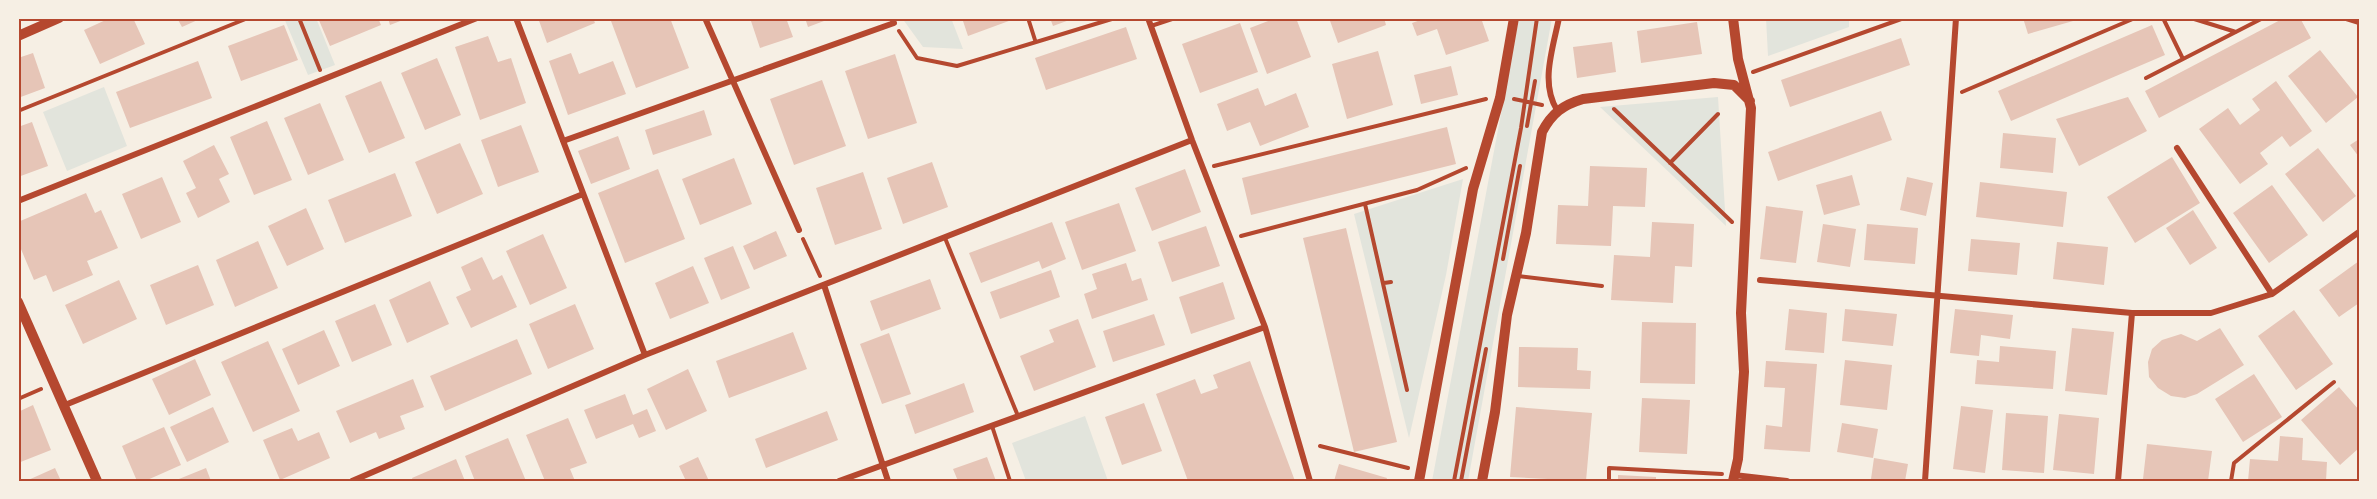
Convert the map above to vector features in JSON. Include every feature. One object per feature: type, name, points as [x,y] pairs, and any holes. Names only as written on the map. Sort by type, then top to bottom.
[{"type":"street","points":[[18,36],[60,18]]},
{"type":"street","points":[[18,201],[477,18]]},
{"type":"street","points":[[516,18],[645,355]]},
{"type":"street","points":[[705,18],[799,230]]},
{"type":"street","points":[[1148,18],[1191,140],[1265,327],[1310,481]]},
{"type":"street","points":[[1419,481],[1473,189],[1500,98],[1514,18]]},
{"type":"street","points":[[1557,110],[1548,90],[1548,78],[1559,18]]},
{"type":"street","points":[[1733,18],[1742,76],[1750,101],[1741,313],[1744,372],[1734,478],[1787,481]]},
{"type":"street","points":[[1924,481],[1956,18]]},
{"type":"street","points":[[563,141],[893,20]]},
{"type":"street","points":[[1482,481],[1495,412],[1507,315],[1518,276],[1542,132],[1557,110],[1570,103],[1600,96],[1724,82],[1738,87],[1750,101]]},
{"type":"street","points":[[352,481],[645,355],[1191,140]]},
{"type":"street","points":[[2177,148],[2272,294]]},
{"type":"street","points":[[65,405],[583,194]]},
{"type":"street","points":[[1760,280],[2132,313],[2211,313],[2272,294],[2359,232]]},
{"type":"street","points":[[824,285],[888,481]]},
{"type":"street","points":[[18,302],[97,481]]},
{"type":"street","points":[[2118,481],[2132,313]]},
{"type":"street","points":[[839,481],[1265,327]]},
{"type":"lane","points":[[18,111],[248,18]]},
{"type":"lane","points":[[1151,26],[1175,18]]},
{"type":"lane","points":[[945,238],[1018,417]]},
{"type":"lane","points":[[1518,276],[1602,286]]},
{"type":"lane","points":[[992,426],[1010,481]]},
{"type":"path","points":[[299,18],[324,79]]},
{"type":"path","points":[[1028,18],[1035,40]]},
{"type":"path","points":[[893,20],[917,58],[957,66],[1035,40],[1115,18]]},
{"type":"path","points":[[1454,481],[1537,18]]},
{"type":"path","points":[[1742,76],[1904,18]]},
{"type":"path","points":[[1951,97],[2135,18]]},
{"type":"path","points":[[2163,18],[2183,59]]},
{"type":"path","points":[[2191,18],[2237,32]]},
{"type":"path","points":[[2146,78],[2263,18]]},
{"type":"path","points":[[2343,18],[2359,23]]},
{"type":"path","points":[[1502,266],[1537,73]]},
{"type":"path","points":[[1600,96],[1746,236]]},
{"type":"path","points":[[1204,169],[1473,102],[1500,98],[1524,99],[1557,110]]},
{"type":"path","points":[[1670,163],[1718,114]]},
{"type":"path","points":[[1255,232],[1417,190],[1471,166]]},
{"type":"path","points":[[1365,204],[1407,390]]},
{"type":"path","points":[[799,230],[824,285]]},
{"type":"path","points":[[1383,283],[1391,282]]},
{"type":"path","points":[[1461,481],[1487,345]]},
{"type":"path","points":[[2231,481],[2234,463],[2334,382]]},
{"type":"path","points":[[18,399],[40,390]]},
{"type":"path","points":[[1320,446],[1409,469]]},
{"type":"path","points":[[1609,481],[1609,468],[1734,478]]},
{"type":"shaded area","points":[[284,18],[316,18],[335,65],[308,75]]},
{"type":"shaded area","points":[[902,18],[951,18],[963,49],[923,47]]},
{"type":"shaded area","points":[[1519,18],[1552,18],[1468,481],[1432,481]]},
{"type":"shaded area","points":[[1766,18],[1849,18],[1849,27],[1768,56]]},
{"type":"shaded area","points":[[104,87],[127,146],[67,171],[43,112]]},
{"type":"shaded area","points":[[1718,97],[1726,226],[1600,107]]},
{"type":"shaded area","points":[[1463,179],[1446,275],[1409,438],[1354,214]]},
{"type":"shaded area","points":[[1085,416],[1108,481],[1026,481],[1012,443]]},
{"type":"building","points":[[110,18],[133,18],[145,44],[100,64],[84,30]]},
{"type":"building","points":[[177,18],[202,18],[182,27]]},
{"type":"building","points":[[318,18],[378,18],[381,25],[330,46]]},
{"type":"building","points":[[388,18],[408,18],[390,25]]},
{"type":"building","points":[[538,18],[593,18],[595,23],[547,43]]},
{"type":"building","points":[[620,18],[670,18],[689,68],[636,88],[611,21]]},
{"type":"building","points":[[750,18],[786,18],[793,37],[760,48]]},
{"type":"building","points":[[805,18],[832,18],[808,27]]},
{"type":"building","points":[[962,18],[1017,18],[968,36]]},
{"type":"building","points":[[1050,18],[1075,18],[1053,26]]},
{"type":"building","points":[[1276,18],[1296,18],[1311,57],[1267,74],[1250,28]]},
{"type":"building","points":[[1329,18],[1384,18],[1386,25],[1338,43]]},
{"type":"building","points":[[1426,18],[1481,18],[1489,41],[1446,55],[1437,29],[1417,36],[1412,23]]},
{"type":"building","points":[[2023,18],[2080,18],[2080,19],[2028,34]]},
{"type":"building","points":[[2284,18],[2300,18],[2311,38],[2159,118],[2145,91]]},
{"type":"building","points":[[1697,22],[1702,54],[1641,63],[1637,31]]},
{"type":"building","points":[[1240,23],[1258,72],[1200,93],[1182,44]]},
{"type":"building","points":[[284,25],[298,60],[241,81],[228,46]]},
{"type":"building","points":[[2152,25],[2165,55],[2011,121],[1998,91]]},
{"type":"building","points":[[1126,27],[1137,59],[1046,90],[1035,58]]},
{"type":"building","points":[[488,36],[498,62],[511,58],[526,103],[480,120],[455,47]]},
{"type":"building","points":[[1901,38],[1910,65],[1790,107],[1781,80]]},
{"type":"building","points":[[1612,42],[1616,72],[1577,78],[1573,47]]},
{"type":"building","points":[[2320,50],[2358,97],[2326,123],[2288,76]]},
{"type":"building","points":[[1378,51],[1393,105],[1347,119],[1332,64]]},
{"type":"building","points":[[33,53],[45,88],[18,98],[18,58]]},
{"type":"building","points":[[571,53],[579,74],[613,61],[626,94],[568,115],[549,61]]},
{"type":"building","points":[[895,54],[917,123],[868,139],[845,71]]},
{"type":"building","points":[[437,58],[461,115],[425,130],[401,73]]},
{"type":"building","points":[[198,61],[212,98],[130,128],[116,92]]},
{"type":"building","points":[[1451,66],[1458,95],[1421,104],[1414,75]]},
{"type":"building","points":[[822,80],[846,146],[794,165],[770,99]]},
{"type":"building","points":[[381,81],[405,138],[369,153],[345,96]]},
{"type":"building","points":[[2276,81],[2312,131],[2290,147],[2282,136],[2260,153],[2268,164],[2240,184],[2199,129],[2228,108],[2240,125],[2260,110],[2252,99]]},
{"type":"building","points":[[1258,88],[1265,106],[1296,93],[1309,127],[1260,146],[1250,122],[1227,131],[1217,104]]},
{"type":"building","points":[[2128,97],[2147,131],[2079,166],[2056,119]]},
{"type":"building","points":[[320,103],[344,160],[308,175],[284,118]]},
{"type":"building","points":[[704,110],[712,135],[653,155],[645,130]]},
{"type":"building","points":[[1881,111],[1892,140],[1778,181],[1768,152]]},
{"type":"building","points":[[267,121],[292,180],[254,195],[230,137]]},
{"type":"building","points":[[32,122],[48,166],[18,177],[18,127]]},
{"type":"building","points":[[521,125],[539,172],[498,187],[481,140]]},
{"type":"building","points":[[1447,127],[1456,164],[1251,215],[1242,178]]},
{"type":"building","points":[[2003,133],[2056,138],[2053,173],[2000,168]]},
{"type":"building","points":[[618,136],[630,169],[591,184],[578,151]]},
{"type":"building","points":[[2359,139],[2359,157],[2350,145]]},
{"type":"building","points":[[460,143],[483,194],[437,214],[415,162]]},
{"type":"building","points":[[214,145],[229,174],[219,179],[230,202],[198,218],[186,193],[196,188],[183,161]]},
{"type":"building","points":[[2318,148],[2356,196],[2323,222],[2285,174]]},
{"type":"building","points":[[2172,157],[2200,203],[2135,243],[2107,197]]},
{"type":"building","points":[[734,158],[752,204],[700,225],[682,179]]},
{"type":"building","points":[[932,162],[948,207],[903,224],[887,178]]},
{"type":"building","points":[[1590,166],[1647,168],[1645,207],[1613,206],[1611,246],[1556,244],[1558,205],[1588,206]]},
{"type":"building","points":[[658,169],[685,239],[625,263],[598,193]]},
{"type":"building","points":[[1185,169],[1201,212],[1152,231],[1135,188]]},
{"type":"building","points":[[863,172],[882,229],[835,245],[816,188]]},
{"type":"building","points":[[395,173],[412,216],[345,243],[328,200]]},
{"type":"building","points":[[1852,175],[1860,205],[1824,215],[1816,185]]},
{"type":"building","points":[[162,177],[181,222],[141,239],[122,194]]},
{"type":"building","points":[[1907,177],[1933,183],[1926,216],[1900,210]]},
{"type":"building","points":[[1980,182],[2067,192],[2063,227],[1976,217]]},
{"type":"building","points":[[2272,185],[2308,235],[2269,263],[2233,213]]},
{"type":"building","points":[[86,193],[95,213],[101,210],[118,248],[87,261],[93,275],[53,292],[46,275],[34,280],[18,242],[18,222]]},
{"type":"building","points":[[1119,203],[1136,251],[1082,270],[1065,222]]},
{"type":"building","points":[[1766,206],[1803,211],[1796,263],[1760,259]]},
{"type":"building","points":[[306,208],[324,249],[287,266],[268,226]]},
{"type":"building","points":[[2193,210],[2217,248],[2190,265],[2166,228]]},
{"type":"building","points":[[1052,222],[1066,259],[1042,269],[1039,261],[981,283],[969,253]]},
{"type":"building","points":[[1652,222],[1694,224],[1692,267],[1675,266],[1673,303],[1611,300],[1614,255],[1650,257]]},
{"type":"building","points":[[1823,224],[1856,229],[1850,267],[1817,262]]},
{"type":"building","points":[[1867,224],[1918,228],[1915,264],[1864,260]]},
{"type":"building","points":[[1206,226],[1220,266],[1172,282],[1158,242]]},
{"type":"building","points":[[1346,228],[1397,442],[1354,452],[1303,238]]},
{"type":"building","points":[[776,231],[787,256],[754,270],[743,246]]},
{"type":"building","points":[[543,234],[567,288],[530,305],[506,251]]},
{"type":"building","points":[[1971,239],[2020,243],[2017,275],[1968,271]]},
{"type":"building","points":[[258,241],[278,288],[235,307],[216,260]]},
{"type":"building","points":[[2057,242],[2108,247],[2104,285],[2053,279]]},
{"type":"building","points":[[733,246],[750,288],[721,300],[704,258]]},
{"type":"building","points":[[482,257],[493,280],[502,275],[517,307],[471,328],[456,297],[471,290],[461,267]]},
{"type":"building","points":[[2359,261],[2359,303],[2339,317],[2319,290]]},
{"type":"building","points":[[1126,263],[1132,281],[1141,278],[1148,300],[1092,319],[1084,294],[1097,289],[1092,274]]},
{"type":"building","points":[[198,265],[214,305],[166,325],[150,285]]},
{"type":"building","points":[[693,266],[709,303],[670,319],[655,283]]},
{"type":"building","points":[[1051,270],[1060,297],[1000,319],[990,292]]},
{"type":"building","points":[[930,279],[941,309],[881,331],[870,301]]},
{"type":"building","points":[[119,280],[137,319],[83,344],[65,305]]},
{"type":"building","points":[[430,281],[449,324],[407,343],[389,300]]},
{"type":"building","points":[[1223,282],[1235,319],[1191,334],[1179,297]]},
{"type":"building","points":[[375,304],[392,345],[352,362],[335,321]]},
{"type":"building","points":[[575,304],[594,349],[548,369],[529,324]]},
{"type":"building","points":[[1789,309],[1827,313],[1824,353],[1785,350]]},
{"type":"building","points":[[1845,309],[1897,314],[1893,346],[1842,341]]},
{"type":"building","points":[[1955,309],[2013,315],[2010,339],[1981,335],[1979,356],[1950,353]]},
{"type":"building","points":[[2294,310],[2333,364],[2296,390],[2258,336]]},
{"type":"building","points":[[1154,314],[1165,345],[1113,362],[1103,331]]},
{"type":"building","points":[[1078,319],[1096,367],[1034,391],[1020,356],[1054,342],[1049,330]]},
{"type":"building","points":[[1642,322],[1696,323],[1695,384],[1640,383]]},
{"type":"building","points":[[2072,328],[2114,332],[2107,395],[2065,391]]},
{"type":"building","points":[[2220,328],[2244,365],[2197,394],[2185,398],[2171,396],[2158,388],[2149,377],[2148,362],[2152,349],[2162,340],[2181,334],[2197,341]]},
{"type":"building","points":[[324,330],[340,366],[298,385],[282,349]]},
{"type":"building","points":[[793,332],[807,369],[729,398],[716,361]]},
{"type":"building","points":[[889,333],[911,394],[882,404],[860,344]]},
{"type":"building","points":[[517,339],[532,374],[445,411],[430,376]]},
{"type":"building","points":[[268,341],[300,411],[253,432],[221,362]]},
{"type":"building","points":[[2000,346],[2056,351],[2053,389],[1975,384],[1977,360],[1999,362]]},
{"type":"building","points":[[1519,347],[1578,348],[1577,370],[1591,371],[1590,389],[1518,387]]},
{"type":"building","points":[[195,359],[211,395],[169,415],[152,379]]},
{"type":"building","points":[[1845,360],[1892,365],[1887,410],[1840,405]]},
{"type":"building","points":[[1250,361],[1295,481],[1188,481],[1156,394],[1195,379],[1201,394],[1218,388],[1213,375]]},
{"type":"building","points":[[1766,361],[1817,364],[1810,452],[1764,449],[1766,425],[1782,427],[1785,388],[1764,387]]},
{"type":"building","points":[[688,369],[707,411],[666,430],[647,389]]},
{"type":"building","points":[[2254,374],[2282,417],[2243,442],[2215,399]]},
{"type":"building","points":[[413,379],[424,407],[400,416],[405,429],[379,439],[376,432],[350,443],[336,411]]},
{"type":"building","points":[[964,383],[974,412],[915,434],[905,405]]},
{"type":"building","points":[[2339,387],[2359,410],[2359,448],[2340,465],[2301,420]]},
{"type":"building","points":[[625,394],[633,415],[647,409],[656,431],[639,438],[633,424],[596,439],[584,410]]},
{"type":"building","points":[[1642,398],[1690,400],[1687,454],[1639,452]]},
{"type":"building","points":[[1144,403],[1162,451],[1122,465],[1105,417]]},
{"type":"building","points":[[33,405],[51,450],[18,463],[18,412]]},
{"type":"building","points":[[1961,406],[1993,410],[1985,473],[1953,469]]},
{"type":"building","points":[[213,407],[229,442],[187,462],[170,427]]},
{"type":"building","points":[[1516,407],[1592,413],[1586,481],[1510,477]]},
{"type":"building","points":[[827,411],[838,440],[766,468],[755,439]]},
{"type":"building","points":[[2006,413],[2048,416],[2044,473],[2002,470]]},
{"type":"building","points":[[2059,414],[2099,418],[2094,474],[2053,470]]},
{"type":"building","points":[[568,418],[587,463],[570,469],[575,481],[545,481],[526,435]]},
{"type":"building","points":[[1842,423],[1878,429],[1873,458],[1837,452]]},
{"type":"building","points":[[164,427],[181,465],[145,481],[137,481],[122,446]]},
{"type":"building","points":[[292,428],[298,441],[319,432],[330,458],[280,480],[263,440]]},
{"type":"building","points":[[2280,436],[2303,438],[2302,460],[2327,462],[2326,481],[2248,481],[2250,459],[2278,461]]},
{"type":"building","points":[[508,438],[526,481],[475,481],[465,456]]},
{"type":"building","points":[[2147,444],[2212,451],[2208,481],[2143,479]]},
{"type":"building","points":[[698,457],[709,481],[686,481],[679,466]]},
{"type":"building","points":[[987,457],[996,481],[958,481],[953,469]]},
{"type":"building","points":[[1874,458],[1908,464],[1905,481],[1871,479]]},
{"type":"building","points":[[456,459],[465,481],[413,481],[412,478]]},
{"type":"building","points":[[1339,464],[1387,478],[1386,481],[1334,481]]},
{"type":"building","points":[[55,468],[61,481],[26,481]]},
{"type":"building","points":[[206,468],[211,481],[174,481]]},
{"type":"building","points":[[1618,475],[1656,477],[1656,481],[1618,481]]}]
